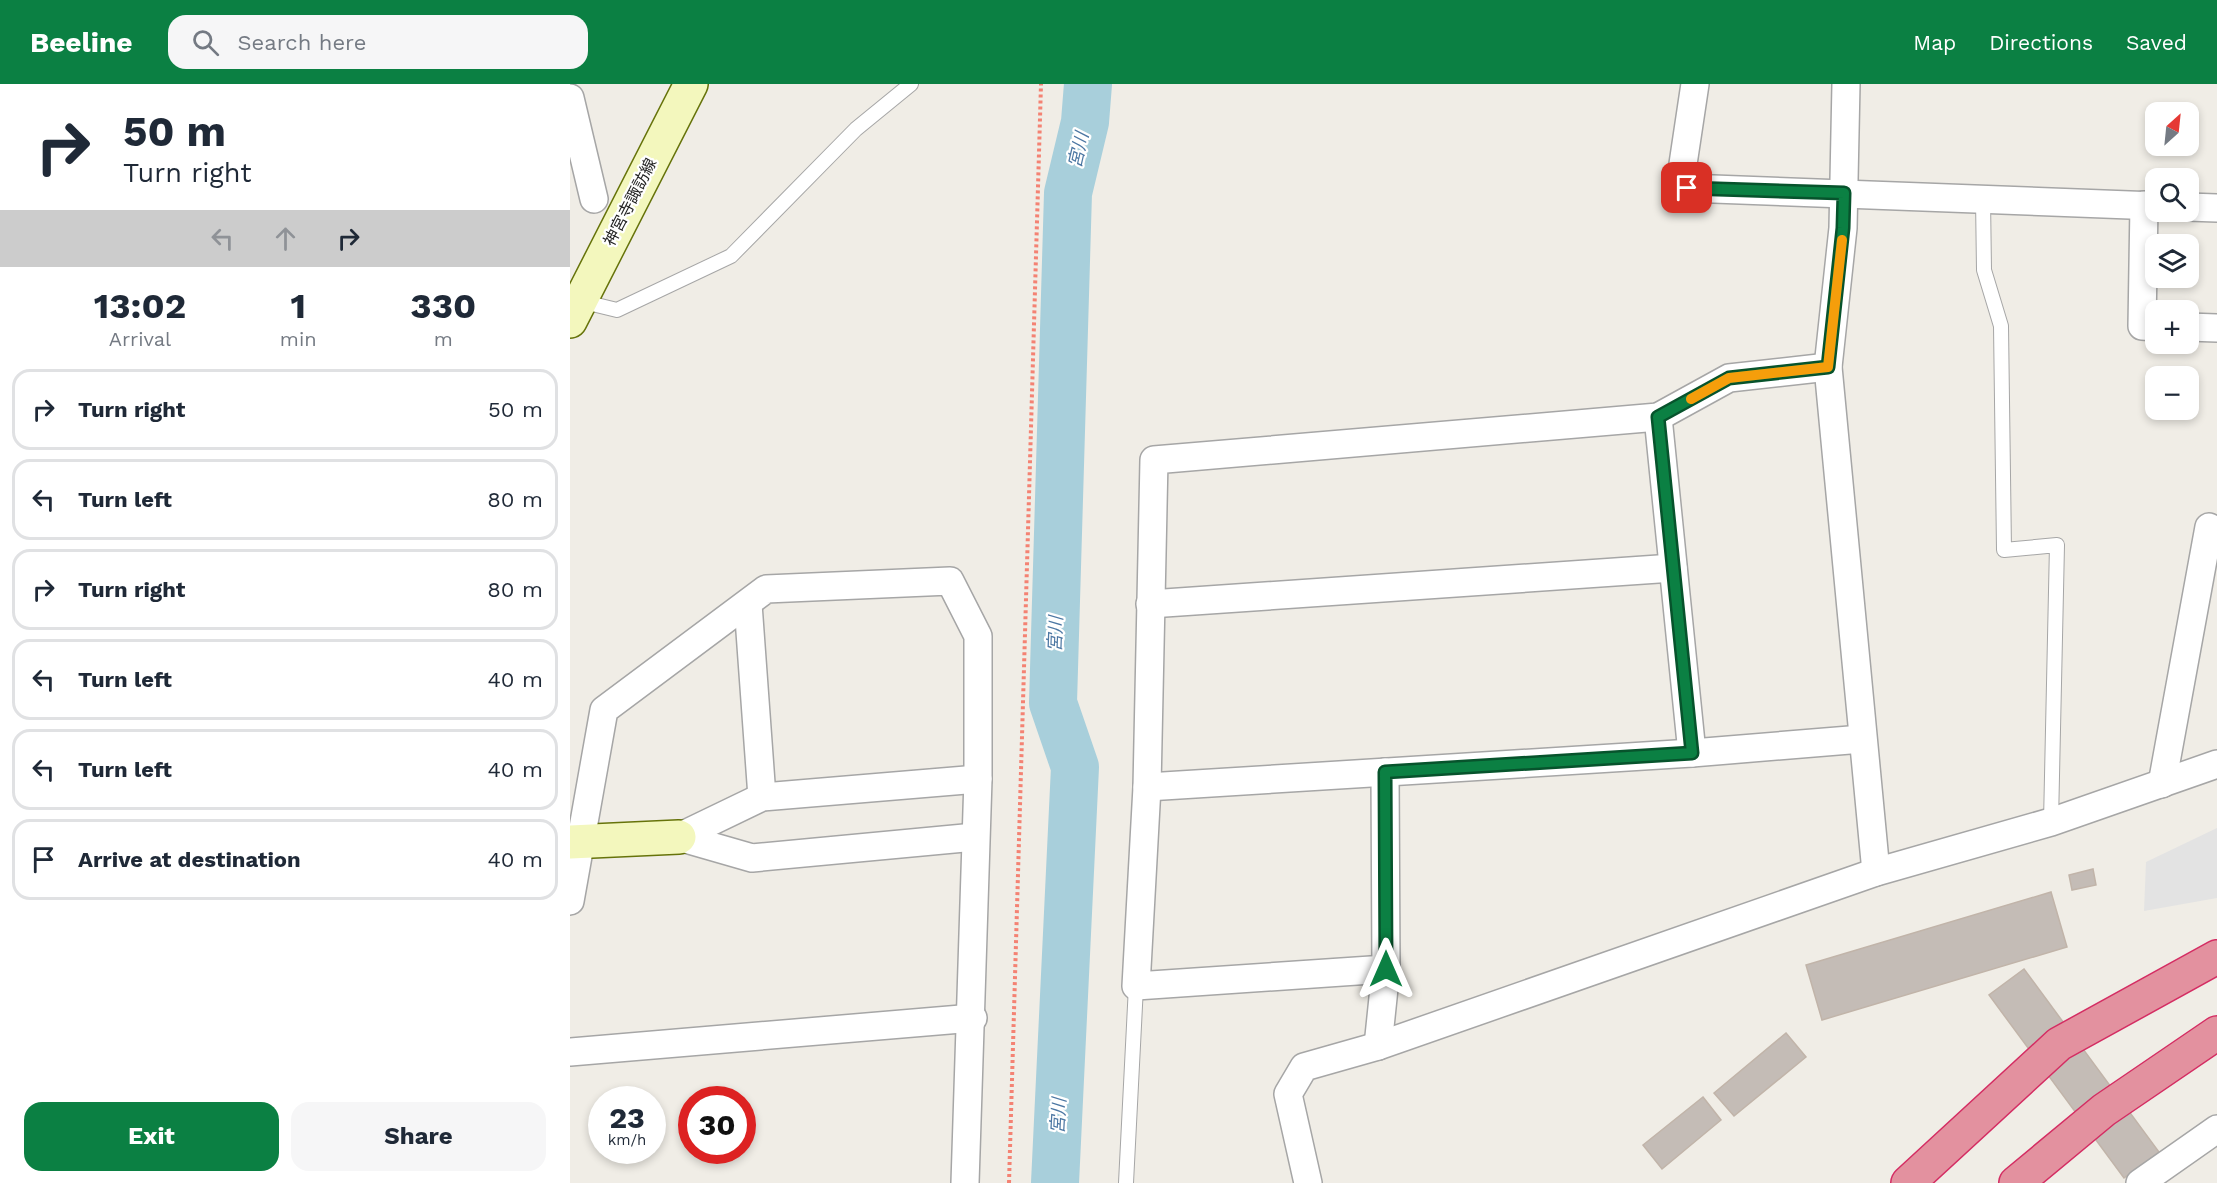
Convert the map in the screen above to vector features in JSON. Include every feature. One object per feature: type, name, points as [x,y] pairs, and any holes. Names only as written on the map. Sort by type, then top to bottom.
[{"type":"highway","points":[[1908,1183],[2059,1044],[2217,957]]},
{"type":"highway","points":[[2016,1183],[2104,1110],[2217,1033]]},
{"type":"main road","name":"神宮寺諏訪線","points":[[575,311],[626,207],[691,84]]},
{"type":"main road","points":[[575,842],[679,837]]},
{"type":"street","points":[[1695,84],[1683,164],[1687,188],[2145,205]]},
{"type":"street","points":[[1846,84],[1843,228],[1828,367],[1876,872]]},
{"type":"street","points":[[570,98],[582,200],[626,207]]},
{"type":"street","points":[[2199,207],[2217,208]]},
{"type":"street","points":[[2145,326],[2142,326],[2149,222]]},
{"type":"street","points":[[2199,327],[2217,328]]},
{"type":"street","points":[[1386,969],[1136,986],[1147,787],[1154,460],[1658,417],[1729,378],[1828,367]]},
{"type":"street","points":[[1658,417],[1692,753]]},
{"type":"street","points":[[2162,784],[2209,527]]},
{"type":"street","points":[[1150,604],[1673,568]]},
{"type":"street","points":[[570,902],[575,842],[604,710],[766,589],[950,581],[978,636],[978,778],[973,1018],[965,1183]]},
{"type":"street","points":[[748,604],[762,797]]},
{"type":"street","points":[[1147,787],[1692,753],[1862,739]]},
{"type":"street","points":[[1308,1183],[1288,1094],[1304,1067],[1378,1046],[1876,872],[2051,822],[2217,764]]},
{"type":"street","points":[[1378,1046],[1386,969],[1385,772]]},
{"type":"street","points":[[679,837],[762,797],[978,778]]},
{"type":"street","points":[[679,837],[752,858],[975,837]]},
{"type":"street","points":[[570,1052],[973,1018]]},
{"type":"street","points":[[2140,1183],[2217,1129]]},
{"type":"lane","points":[[575,311],[617,310],[731,256],[856,129],[911,84]]},
{"type":"lane","points":[[1983,199],[1984,270],[2001,326],[2004,550],[2057,545],[2051,822]]},
{"type":"lane","points":[[1126,1183],[1136,986]]},
{"type":"path","points":[[1008,1183],[1041,84]]},
{"type":"shaded area","points":[[2217,828],[2217,898],[2144,911],[2146,862]]},
{"type":"building","points":[[2093,869],[2096,885],[2072,890],[2069,875]]},
{"type":"building","points":[[2051,892],[2067,947],[1822,1020],[1806,965]]},
{"type":"building","points":[[2024,969],[2159,1152],[2124,1178],[1989,995]]},
{"type":"building","points":[[1786,1033],[1806,1057],[1734,1116],[1714,1093]]},
{"type":"building","points":[[1703,1097],[1721,1120],[1662,1169],[1643,1145]]},
{"type":"waterway","name":"宮川","points":[[1055,1183],[1075,767],[1053,703],[1068,193],[1085,122],[1088,84]]},
{"type":"slow traffic","points":[[1691,399],[1729,378],[1828,367],[1842,240]]},
{"type":"route","points":[[1386,969],[1385,772],[1692,753],[1658,417],[1729,378],[1828,367],[1843,228],[1844,193],[1687,188]]}]
